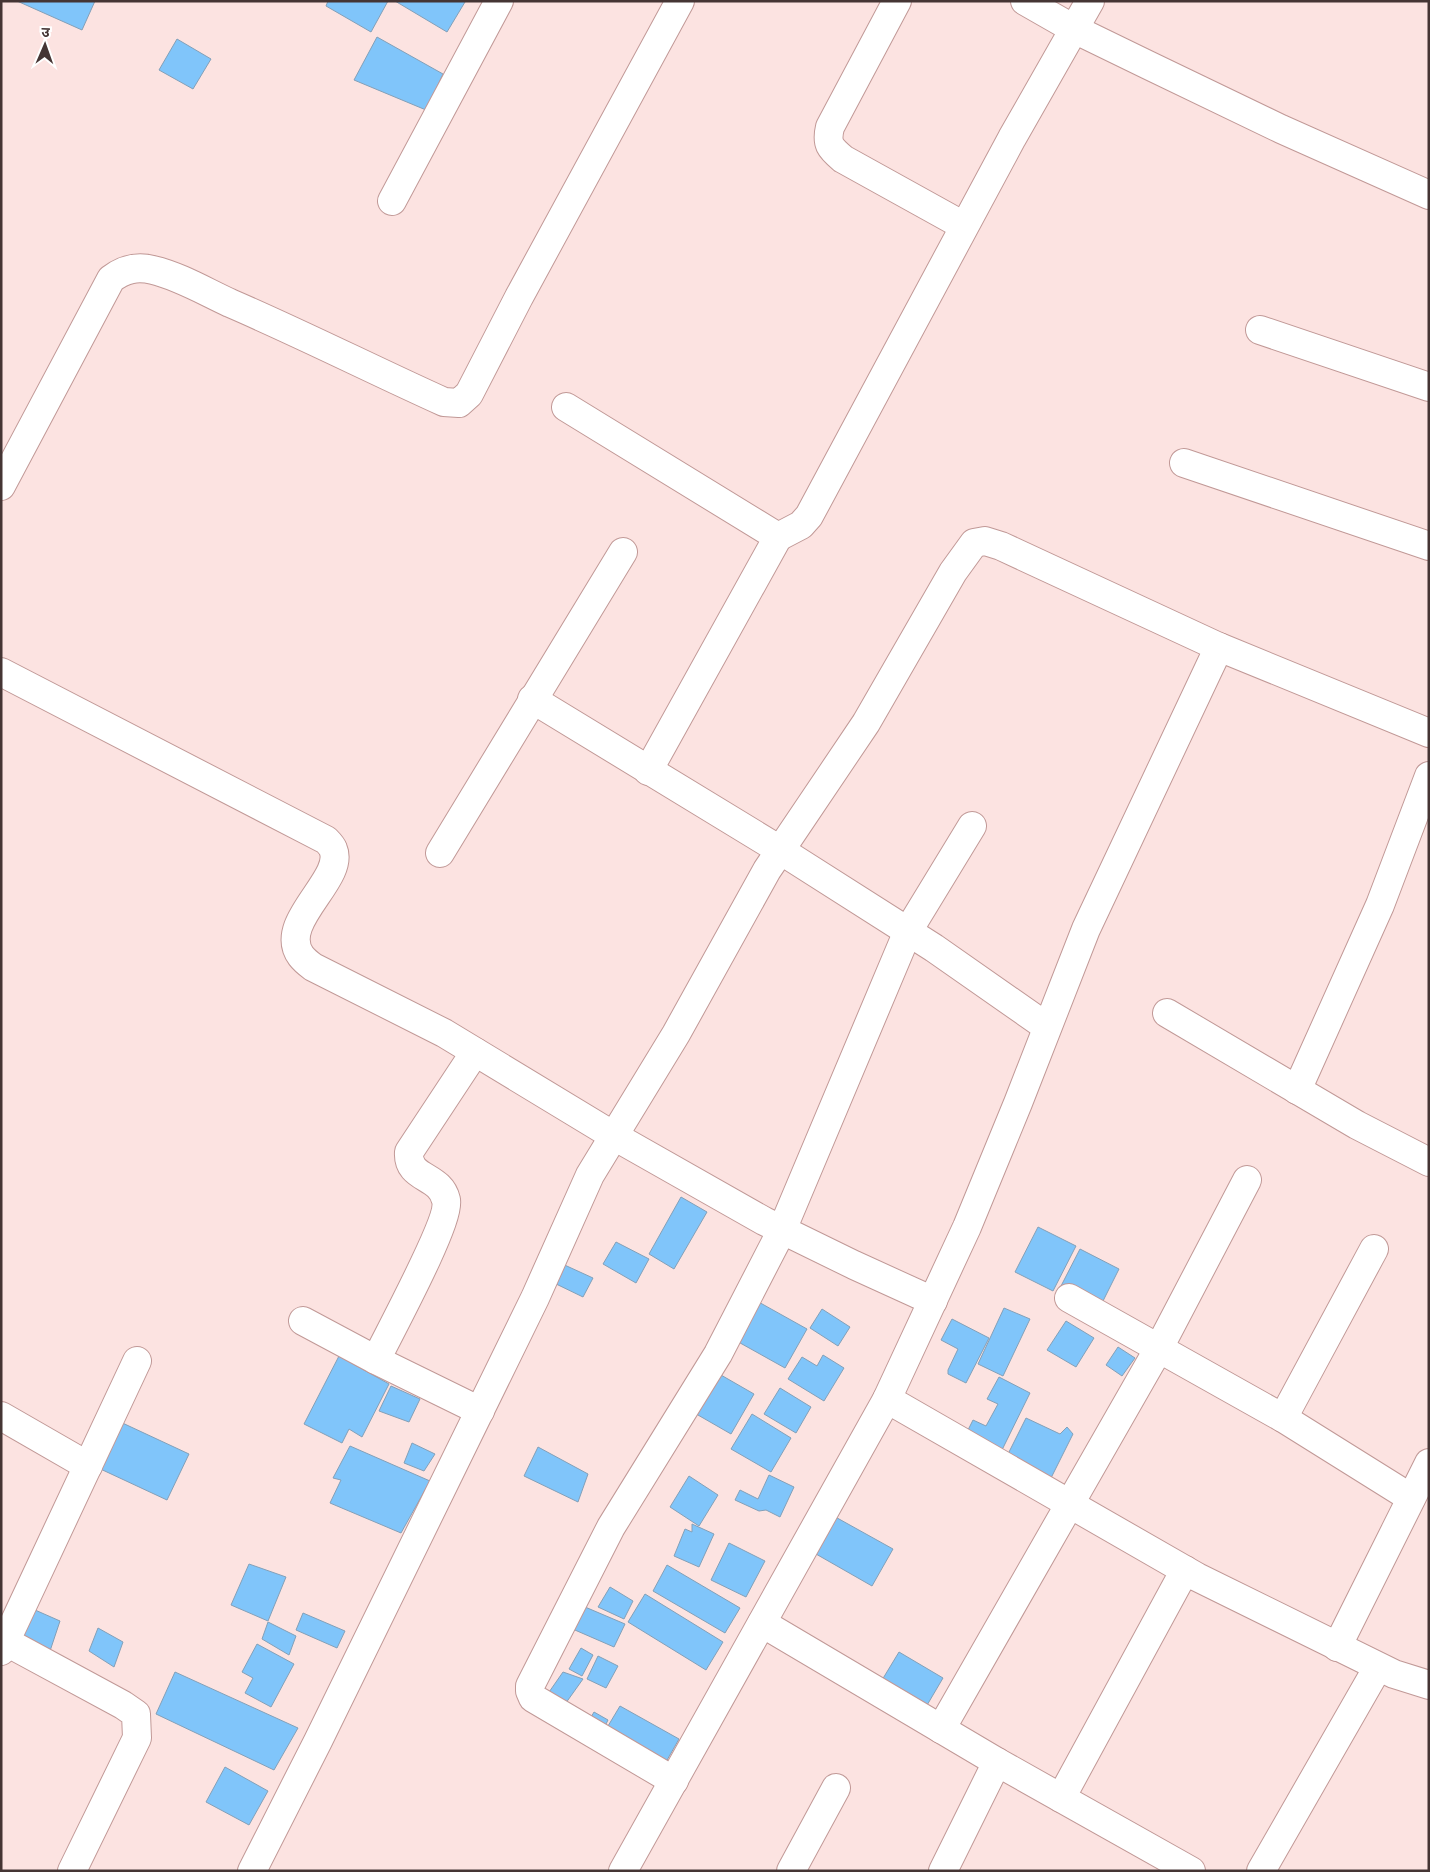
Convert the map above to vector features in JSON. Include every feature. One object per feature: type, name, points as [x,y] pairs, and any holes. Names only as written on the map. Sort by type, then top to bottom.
[{"type":"street","points":[[392,201],[499,1]]},
{"type":"street","points":[[1,486],[111,279],[121,271],[133,268],[153,270],[170,276],[444,402],[458,402],[469,394],[519,297],[680,1]]},
{"type":"street","points":[[897,1],[830,127],[827,139],[832,150],[843,158],[964,226]]},
{"type":"street","points":[[1025,1],[1074,28],[1282,129],[1429,195]]},
{"type":"street","points":[[648,771],[778,537],[801,525],[809,516],[1012,138],[1090,1]]},
{"type":"street","points":[[1260,330],[1429,387]]},
{"type":"street","points":[[566,407],[778,537]]},
{"type":"street","points":[[1184,463],[1429,546]]},
{"type":"street","points":[[252,1871],[318,1741],[535,1298],[590,1174],[676,1034],[767,870],[866,723],[953,572],[974,543],[985,541],[1001,546],[1219,647],[1429,733]]},
{"type":"street","points":[[440,853],[622,552]]},
{"type":"street","points":[[624,1871],[887,1399],[967,1227],[1086,928],[1219,647]]},
{"type":"street","points":[[1,672],[326,840],[333,849],[334,858],[328,878],[298,925],[295,938],[301,956],[313,967],[444,1034],[614,1136],[782,1230],[854,1266],[933,1301]]},
{"type":"street","points":[[532,699],[780,850],[908,932],[1048,1027]]},
{"type":"street","points":[[1297,1090],[1380,906],[1429,776]]},
{"type":"street","points":[[674,1781],[533,1698],[530,1686],[611,1527],[718,1354],[782,1230],[908,932],[972,826]]},
{"type":"street","points":[[1167,1013],[1357,1125],[1429,1162]]},
{"type":"street","points":[[376,1360],[444,1220],[446,1200],[440,1185],[414,1170],[409,1160],[409,1152],[475,1052]]},
{"type":"street","points":[[941,1729],[1159,1348],[1247,1180]]},
{"type":"street","points":[[1284,1418],[1374,1249]]},
{"type":"street","points":[[1069,1298],[1284,1418],[1411,1498]]},
{"type":"street","points":[[303,1321],[376,1360],[480,1411]]},
{"type":"street","points":[[72,1871],[137,1738],[136,1714],[124,1705],[3,1643],[137,1361]]},
{"type":"street","points":[[887,1399],[1184,1570],[1378,1667],[1429,1685]]},
{"type":"street","points":[[1,1416],[88,1466]]},
{"type":"street","points":[[1337,1647],[1429,1463]]},
{"type":"street","points":[[1061,1798],[1184,1570]]},
{"type":"street","points":[[762,1623],[997,1762],[1191,1871]]},
{"type":"street","points":[[1261,1871],[1378,1667]]},
{"type":"street","points":[[943,1871],[997,1762]]},
{"type":"street","points":[[791,1871],[836,1788]]},
{"type":"building","points":[[17,1],[95,1],[82,30]]},
{"type":"building","points":[[328,1],[388,1],[371,32],[326,6]]},
{"type":"building","points":[[395,1],[464,1],[465,2],[447,32]]},
{"type":"building","points":[[377,37],[443,74],[426,110],[354,80]]},
{"type":"building","points":[[177,39],[211,59],[193,89],[159,70]]},
{"type":"building","points":[[681,1197],[707,1212],[674,1269],[649,1254]]},
{"type":"building","points":[[1038,1227],[1076,1246],[1053,1291],[1015,1272]]},
{"type":"building","points":[[616,1242],[649,1259],[636,1283],[603,1264]]},
{"type":"building","points":[[1080,1249],[1119,1269],[1101,1305],[1061,1286]]},
{"type":"building","points":[[558,1262],[593,1278],[583,1297],[552,1282]]},
{"type":"building","points":[[755,1300],[807,1329],[785,1368],[733,1339]]},
{"type":"building","points":[[1004,1308],[1030,1319],[1003,1376],[978,1364]]},
{"type":"building","points":[[822,1309],[850,1327],[838,1346],[810,1328]]},
{"type":"building","points":[[952,1319],[989,1338],[966,1383],[948,1374],[958,1349],[941,1340]]},
{"type":"building","points":[[1066,1321],[1094,1338],[1076,1367],[1047,1350]]},
{"type":"building","points":[[1118,1347],[1135,1358],[1122,1376],[1106,1365]]},
{"type":"building","points":[[823,1355],[844,1368],[824,1401],[788,1379],[802,1357],[817,1366]]},
{"type":"building","points":[[339,1356],[389,1384],[362,1437],[349,1429],[342,1443],[304,1424]]},
{"type":"building","points":[[714,1371],[754,1394],[731,1434],[691,1411]]},
{"type":"building","points":[[999,1377],[1030,1393],[1001,1452],[966,1434],[973,1420],[986,1426],[998,1404],[987,1399]]},
{"type":"building","points":[[391,1386],[420,1399],[409,1422],[379,1411]]},
{"type":"building","points":[[780,1388],[811,1407],[796,1433],[764,1414]]},
{"type":"building","points":[[752,1414],[791,1438],[771,1472],[731,1449]]},
{"type":"building","points":[[1026,1418],[1060,1434],[1067,1427],[1073,1434],[1051,1478],[1007,1456]]},
{"type":"building","points":[[116,1420],[189,1454],[167,1500],[94,1466]]},
{"type":"building","points":[[412,1443],[435,1454],[424,1471],[404,1463]]},
{"type":"building","points":[[350,1446],[430,1481],[401,1533],[330,1503],[341,1480],[333,1478]]},
{"type":"building","points":[[538,1447],[588,1474],[578,1502],[524,1476]]},
{"type":"building","points":[[769,1475],[794,1487],[780,1517],[766,1510],[759,1511],[735,1500],[740,1490],[758,1499]]},
{"type":"building","points":[[689,1476],[718,1495],[699,1526],[670,1507]]},
{"type":"building","points":[[830,1514],[893,1549],[872,1586],[809,1550]]},
{"type":"building","points":[[692,1524],[714,1534],[699,1567],[674,1556],[685,1529],[692,1532]]},
{"type":"building","points":[[729,1543],[765,1561],[746,1597],[711,1580]]},
{"type":"building","points":[[249,1564],[286,1577],[268,1621],[231,1605]]},
{"type":"building","points":[[667,1565],[740,1608],[725,1633],[653,1591]]},
{"type":"building","points":[[610,1587],[633,1601],[624,1619],[598,1607]]},
{"type":"building","points":[[645,1594],[723,1642],[706,1670],[628,1622]]},
{"type":"building","points":[[578,1604],[625,1624],[614,1647],[568,1627]]},
{"type":"building","points":[[26,1606],[60,1621],[50,1651],[12,1638]]},
{"type":"building","points":[[303,1613],[345,1631],[337,1648],[296,1630]]},
{"type":"building","points":[[268,1622],[296,1636],[289,1655],[262,1639]]},
{"type":"building","points":[[98,1628],[123,1642],[114,1667],[89,1651]]},
{"type":"building","points":[[257,1644],[294,1664],[271,1707],[245,1693],[253,1678],[242,1672]]},
{"type":"building","points":[[581,1648],[593,1655],[582,1676],[569,1669]]},
{"type":"building","points":[[899,1652],[943,1678],[923,1712],[879,1685]]},
{"type":"building","points":[[598,1656],[618,1666],[606,1688],[587,1679]]},
{"type":"building","points":[[175,1672],[298,1728],[274,1770],[156,1714]]},
{"type":"building","points":[[563,1672],[583,1679],[563,1707],[547,1695]]},
{"type":"building","points":[[620,1706],[679,1739],[662,1769],[602,1736]]},
{"type":"building","points":[[594,1712],[608,1720],[601,1734],[586,1726]]},
{"type":"building","points":[[225,1767],[268,1791],[249,1825],[206,1802]]}]
